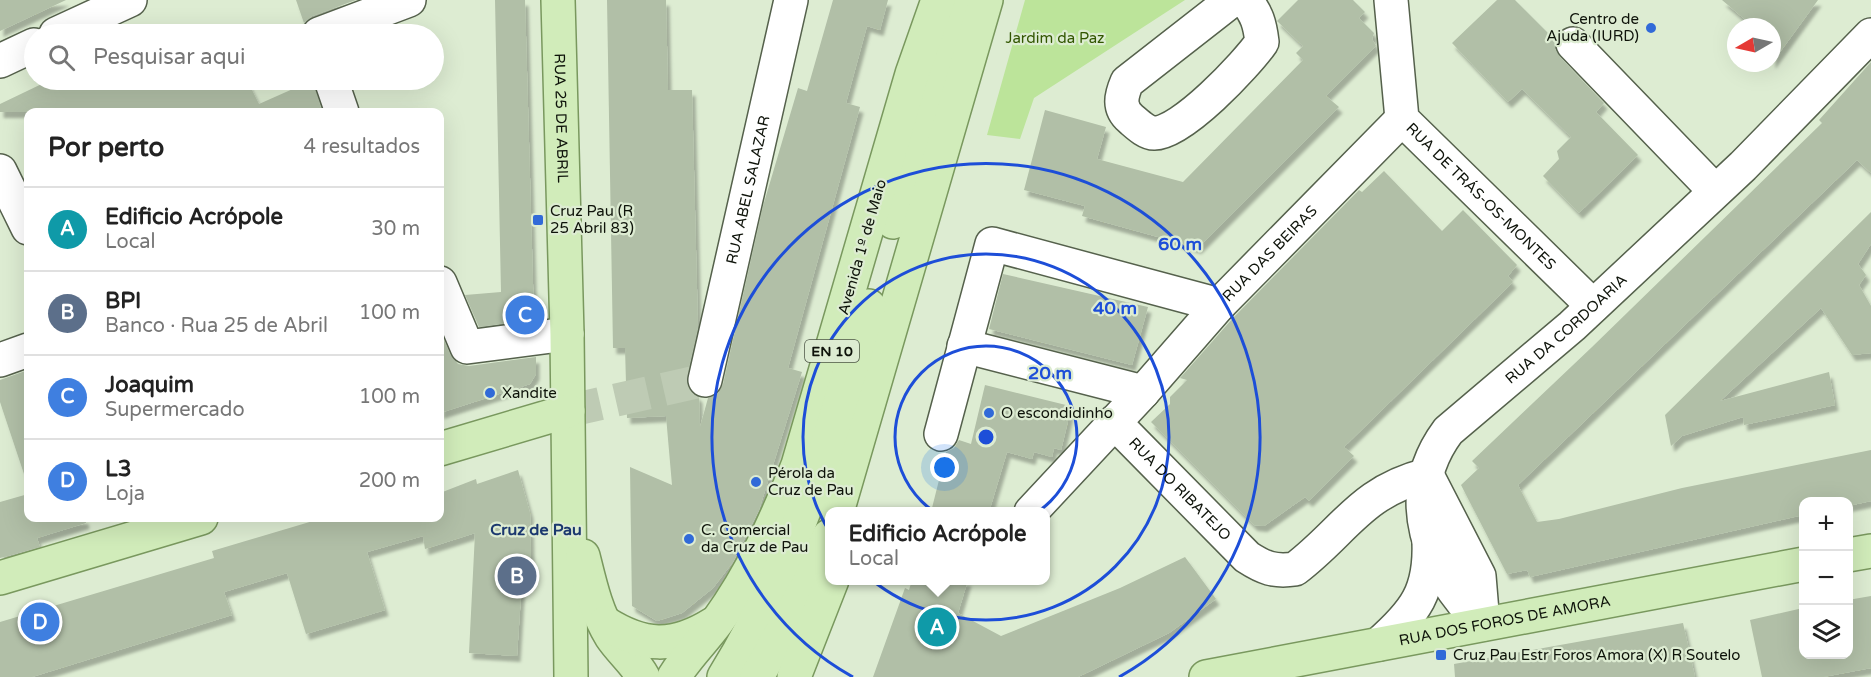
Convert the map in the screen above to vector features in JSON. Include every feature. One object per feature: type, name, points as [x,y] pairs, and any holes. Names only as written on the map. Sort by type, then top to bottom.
[{"type":"main road","name":"RUA 25 DE ABRIL","points":[[558,0],[567,334],[571,677]]},
{"type":"main road","name":"Avenida 1º de Maio","points":[[674,677],[717,622],[774,528],[798,465],[912,74],[938,0]]},
{"type":"main road","name":"EN 10","points":[[724,677],[775,584],[821,469],[960,0]]},
{"type":"main road","name":"EN 10","points":[[839,507],[861,437],[986,0]]},
{"type":"main road","points":[[860,507],[928,283],[1004,0]]},
{"type":"main road","points":[[444,448],[568,411]]},
{"type":"main road","name":"RUA 25 DE ABRIL","points":[[569,490],[593,597],[611,637],[643,677]]},
{"type":"main road","points":[[0,578],[147,524],[165,522]]},
{"type":"main road","points":[[757,677],[810,581],[825,545]]},
{"type":"main road","points":[[1853,554],[1871,551]]},
{"type":"main road","name":"RUA DOS FOROS DE AMORA","points":[[1206,677],[1799,565]]},
{"type":"main road","points":[[799,672],[830,585]]},
{"type":"main road","points":[[604,622],[638,640],[654,643],[683,639],[717,622]]},
{"type":"street","points":[[78,24],[130,0]]},
{"type":"street","points":[[345,24],[409,0]]},
{"type":"street","name":"RUA ABEL SALAZAR","points":[[705,380],[791,0]]},
{"type":"street","points":[[1232,0],[1127,82],[1121,97],[1125,114],[1138,126],[1153,133],[1169,130],[1220,90],[1252,56],[1262,42],[1260,23],[1253,8],[1245,0]]},
{"type":"street","name":"RUA DE TRÁS-OS-MONTES","points":[[1391,0],[1402,119],[1593,306]]},
{"type":"street","name":"RUA DA CORDOARIA","points":[[1429,541],[1423,521],[1422,499],[1428,464],[1448,430],[1593,306],[1743,166],[1871,35]]},
{"type":"street","points":[[1573,44],[1715,191]]},
{"type":"street","points":[[0,61],[24,50]]},
{"type":"street","points":[[334,90],[341,108]]},
{"type":"street","name":"RUA DAS BEIRAS","points":[[1036,507],[1143,392],[1219,304],[1402,119]]},
{"type":"street","points":[[0,171],[24,220]]},
{"type":"street","points":[[941,434],[992,244],[1219,304]]},
{"type":"street","points":[[444,293],[467,348],[567,334]]},
{"type":"street","points":[[964,346],[1143,392]]},
{"type":"street","points":[[0,360],[24,352]]},
{"type":"street","name":"RUA DO RIBATEJO","points":[[1114,422],[1247,557],[1266,569],[1280,571],[1295,569],[1368,501],[1401,482],[1427,475]]},
{"type":"street","points":[[1427,475],[1479,576],[1482,590],[1483,624]]},
{"type":"street","points":[[1429,541],[1458,600],[1483,624]]},
{"type":"street","points":[[1378,644],[1408,618],[1423,590],[1430,562],[1429,541]]},
{"type":"green space","name":"Jardim da Paz","points":[[1025,0],[1185,0],[1034,98],[1020,139],[987,135]]},
{"type":"building","points":[[0,0],[66,0],[0,31]]},
{"type":"building","points":[[296,0],[356,0],[312,16],[304,23]]},
{"type":"building","points":[[495,0],[525,0],[534,319],[479,327],[465,295],[501,292]]},
{"type":"building","points":[[607,0],[666,0],[668,90],[692,90],[698,328],[687,376],[687,386],[699,397],[700,427],[708,398],[718,393],[723,384],[763,206],[798,88],[807,91],[833,0],[888,0],[880,30],[867,26],[846,103],[860,107],[788,368],[802,372],[759,510],[733,562],[713,588],[682,613],[657,621],[632,606],[630,467],[672,485],[666,416],[627,418],[625,348],[613,348]]},
{"type":"building","points":[[1298,0],[1353,0],[1365,12],[1359,18],[1374,33],[1372,39],[1376,46],[1326,96],[1339,107],[1198,248],[1082,216],[1085,206],[1024,190],[1045,110],[1106,127],[1097,159],[1183,182],[1303,60],[1296,53],[1303,46],[1277,21]]},
{"type":"building","points":[[1497,0],[1515,0],[1555,40],[1555,49],[1560,57],[1604,103],[1596,112],[1638,155],[1579,213],[1543,176],[1559,159],[1557,151],[1571,137],[1522,89],[1508,102],[1452,43]]},
{"type":"building","points":[[1722,0],[1818,0],[1781,51],[1781,18],[1743,18]]},
{"type":"building","points":[[1871,62],[1871,173],[1857,160],[1518,485],[1537,522],[1559,519],[1682,488],[1871,450],[1871,501],[1853,505],[1853,497],[1799,497],[1799,516],[1530,577],[1527,570],[1507,574],[1461,485],[1479,468],[1472,461],[1822,123],[1819,120]]},
{"type":"building","points":[[29,90],[252,90],[259,104],[290,90],[316,90],[321,108],[24,108],[24,112],[0,112],[0,104]]},
{"type":"building","points":[[1384,171],[1442,231],[1463,210],[1517,265],[1508,276],[1513,282],[1344,447],[1354,456],[1309,501],[1305,497],[1264,526],[1254,525],[1151,422],[1170,404],[1170,397],[1187,380],[1180,378],[1233,318],[1359,190],[1362,192]]},
{"type":"building","points":[[1871,212],[1871,244],[1858,264],[1866,275],[1859,285],[1871,306],[1871,353],[1852,355],[1821,308],[1720,401],[1829,372],[1835,405],[1744,425],[1743,417],[1682,436],[1671,446],[1665,415]]},
{"type":"building","points":[[1003,274],[1148,307],[1132,365],[989,329]]},
{"type":"building","points":[[444,340],[450,354],[458,364],[469,366],[536,357],[536,374],[530,384],[444,412]]},
{"type":"building","points":[[24,371],[24,474],[0,402],[0,380]]},
{"type":"building","points":[[985,385],[1066,405],[1065,412],[1070,413],[1061,450],[1054,448],[1052,457],[1034,452],[1032,459],[1007,452],[990,507],[932,507],[946,452],[954,448],[959,440],[971,444]]},
{"type":"building","points":[[518,470],[530,513],[531,558],[526,560],[527,564],[523,565],[517,656],[469,653],[475,533],[425,549],[423,536],[367,552],[385,610],[306,634],[287,573],[224,592],[232,615],[32,677],[0,677],[0,622],[214,558],[212,551],[310,522],[444,522],[444,491],[476,479],[477,484]]},
{"type":"building","points":[[24,495],[24,522],[86,523],[37,538],[40,547],[0,558],[0,502]]},
{"type":"building","points":[[1185,557],[1216,599],[1169,633],[1078,677],[873,677],[905,588],[909,590],[910,585],[966,585],[958,613],[1001,636],[1120,588]]},
{"type":"building","points":[[1871,596],[1871,668],[1823,677],[1762,677],[1750,620],[1799,609],[1799,659],[1853,659],[1853,599]]},
{"type":"building","points":[[1683,623],[1695,677],[1455,677],[1454,664]]},
{"type":"tunnel","points":[[568,411],[705,380]]},
{"type":"place","name":"Centro de Ajuda (IURD)","points":[[1651,28]]},
{"type":"place","name":"Cruz Pau (R 25 Abril 83)","points":[[538,220]]},
{"type":"place","name":"Joaquim","points":[[525,315]]},
{"type":"place","name":"Xandite","points":[[490,393]]},
{"type":"place","name":"O escondidinho","points":[[989,413]]},
{"type":"place","name":"Pérola da Cruz de Pau","points":[[756,482]]},
{"type":"place","name":"C. Comercial da Cruz de Pau","points":[[689,539]]},
{"type":"place","name":"BPI","points":[[517,576]]},
{"type":"place","name":"L3","points":[[40,622]]},
{"type":"place","name":"Edificio Acrópole","points":[[937,627]]},
{"type":"place","name":"Cruz Pau Estr Foros Amora (X) R Soutelo","points":[[1441,655]]},
{"type":"district","name":"Cruz de Pau","points":[[536,530]]}]
